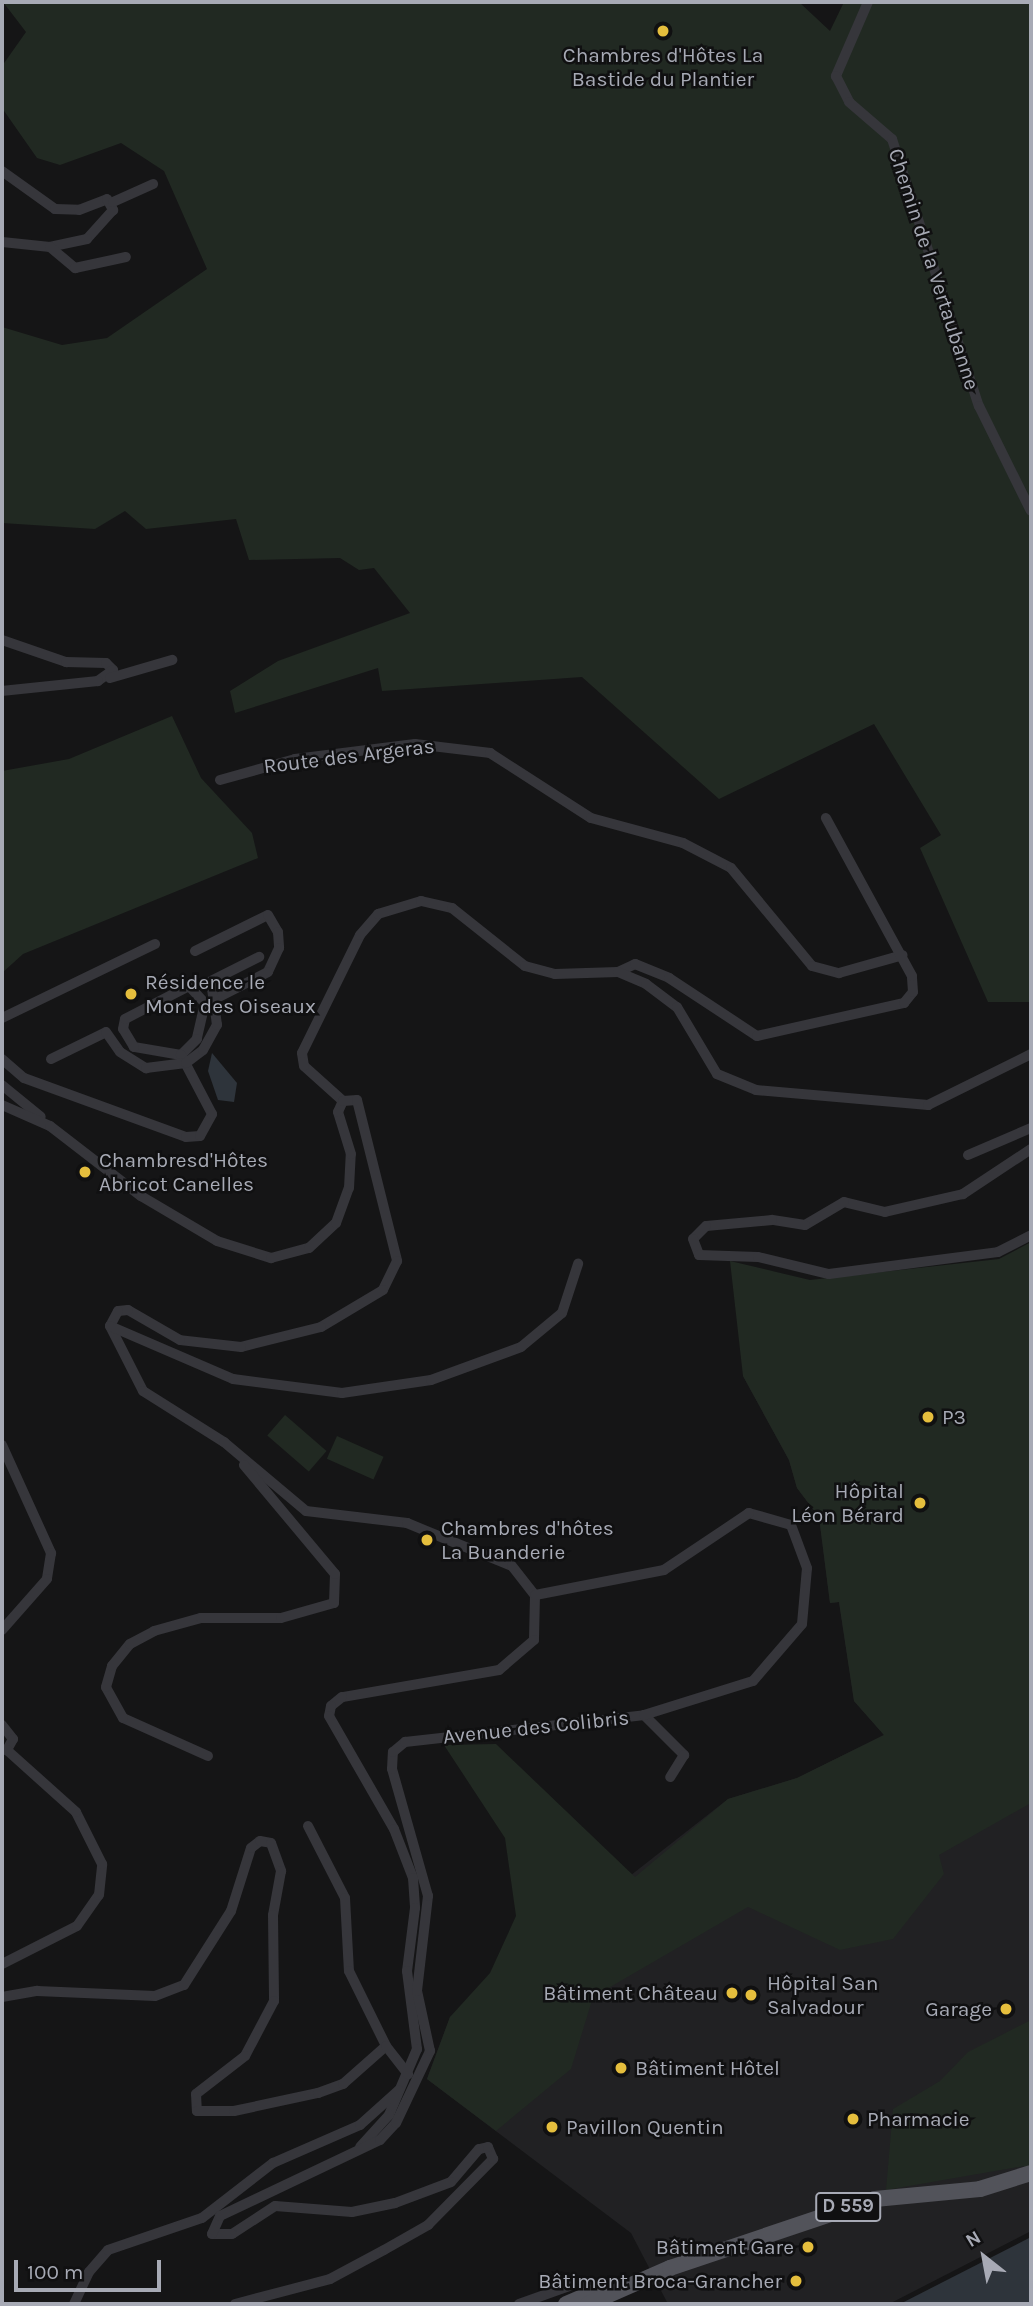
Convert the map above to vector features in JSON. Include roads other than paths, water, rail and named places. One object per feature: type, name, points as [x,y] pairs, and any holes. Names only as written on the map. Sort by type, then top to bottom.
[{"type":"main road","name":"D 559","points":[[566,2304],[593,2299],[670,2268],[875,2199],[979,2189],[1031,2173]]},
{"type":"street","name":"Chemin de la Vertaubanne","points":[[868,2],[836,76],[849,102],[892,139],[979,406],[1031,511]]},
{"type":"street","points":[[2,171],[55,209],[113,202],[153,184]]},
{"type":"street","points":[[2,242],[50,247],[97,232],[110,217],[113,202]]},
{"type":"street","points":[[50,247],[75,268],[126,257]]},
{"type":"street","points":[[2,640],[66,662],[106,663],[110,678]]},
{"type":"street","points":[[2,691],[110,678],[172,660]]},
{"type":"street","name":"Route des Argeras","points":[[219,780],[295,759],[415,744],[490,753],[591,818],[683,843],[731,868],[812,966],[839,973],[903,955]]},
{"type":"street","points":[[110,1326],[118,1311],[128,1310],[180,1340],[242,1347],[321,1327],[383,1290],[397,1261],[365,1117],[357,1100],[343,1101],[304,1066],[302,1054],[352,951],[378,914],[422,901],[452,908],[525,966],[555,974],[618,972],[635,964],[669,978],[741,1030],[776,1037],[904,1003],[913,992],[903,955],[826,818]]},
{"type":"street","points":[[195,951],[268,915],[278,932],[279,948],[268,972],[217,998]]},
{"type":"street","points":[[2,1018],[155,944]]},
{"type":"street","points":[[51,1059],[106,1032],[120,1052],[146,1068],[184,1059],[214,1034],[217,998],[211,981],[259,957]]},
{"type":"street","points":[[618,972],[677,1007],[717,1074],[756,1090],[928,1105],[1031,1054]]},
{"type":"street","points":[[189,986],[206,1012],[197,1039],[184,1059],[140,1052],[123,1029],[125,1018],[189,986]]},
{"type":"street","points":[[2,1059],[24,1078],[186,1137],[200,1136],[212,1114],[184,1059]]},
{"type":"street","points":[[2,1085],[151,1202],[217,1241],[271,1258],[309,1248],[336,1223],[349,1188],[351,1154],[338,1112],[343,1101]]},
{"type":"street","points":[[2,1105],[50,1125]]},
{"type":"street","points":[[968,1155],[1002,1145],[1031,1128]]},
{"type":"street","points":[[1002,1145],[1006,1163]]},
{"type":"street","points":[[1031,1149],[1006,1163],[987,1183],[963,1194],[885,1212],[844,1202],[805,1225],[772,1220],[706,1226],[693,1239],[699,1255],[768,1259],[829,1274],[998,1252],[1031,1235]]},
{"type":"street","points":[[110,1326],[233,1379],[342,1393],[431,1380],[521,1347],[562,1313],[578,1264]]},
{"type":"street","points":[[110,1326],[143,1391],[224,1442],[306,1511],[407,1523],[512,1566],[534,1595],[534,1640],[499,1670],[342,1697],[331,1706],[329,1716],[368,1777],[413,1878],[407,1972],[414,1991],[417,2049],[408,2074],[408,2089],[389,2115],[354,2153],[220,2216],[212,2234],[232,2234],[275,2206],[352,2212],[395,2203],[451,2182],[478,2149],[488,2147],[493,2159],[428,2225],[384,2250],[330,2280],[235,2304]]},
{"type":"street","points":[[208,1756],[122,1718],[106,1687],[111,1666],[130,1644],[154,1632],[201,1618],[312,1612],[334,1603],[338,1587],[335,1574],[224,1442]]},
{"type":"street","points":[[2,1445],[51,1553],[47,1579],[2,1630]]},
{"type":"street","name":"Avenue des Colibris","points":[[408,2089],[430,2051],[414,1991],[428,1896],[393,1752],[405,1742],[644,1714],[729,1691],[753,1681],[779,1658],[802,1624],[807,1568],[791,1525],[749,1513],[664,1570],[534,1595]]},
{"type":"street","points":[[644,1714],[684,1755],[670,1777]]},
{"type":"street","points":[[2,1725],[13,1739],[4,1750],[75,1812],[102,1864],[99,1895],[78,1926],[2,1964]]},
{"type":"street","points":[[308,1826],[345,1898],[349,1971],[386,2046],[408,2074]]},
{"type":"street","points":[[2,1997],[37,1991],[155,1996],[184,1985],[231,1912],[251,1848],[260,1841],[271,1843],[281,1871],[273,1915],[274,2001],[245,2056],[196,2095],[197,2111],[234,2111],[318,2093],[343,2084],[386,2046]]},
{"type":"street","points":[[74,2304],[89,2272],[108,2250],[202,2218],[273,2163],[360,2125],[408,2089]]},
{"type":"street","points":[[519,2304],[578,2283],[588,2283],[593,2299]]},
{"type":"place","name":"Chambres d'Hôtes La Bastide du Plantier","points":[[663,31]]},
{"type":"place","name":"Résidence le Mont des Oiseaux","points":[[131,994]]},
{"type":"place","name":"Chambresd'Hôtes Abricot Canelles","points":[[85,1172]]},
{"type":"place","name":"P3","points":[[928,1417]]},
{"type":"place","name":"Hôpital Léon Bérard","points":[[920,1503]]},
{"type":"place","name":"Chambres d'hôtes La Buanderie","points":[[427,1540]]},
{"type":"place","name":"Bâtiment Château","points":[[732,1993]]},
{"type":"place","name":"Hôpital San Salvadour","points":[[751,1995]]},
{"type":"place","name":"Garage","points":[[1006,2009]]},
{"type":"place","name":"Bâtiment Hôtel","points":[[621,2068]]},
{"type":"place","name":"Pharmacie","points":[[853,2119]]},
{"type":"place","name":"Pavillon Quentin","points":[[552,2127]]},
{"type":"place","name":"Bâtiment Gare","points":[[808,2247]]},
{"type":"place","name":"Bâtiment Broca-Grancher","points":[[796,2281]]}]
